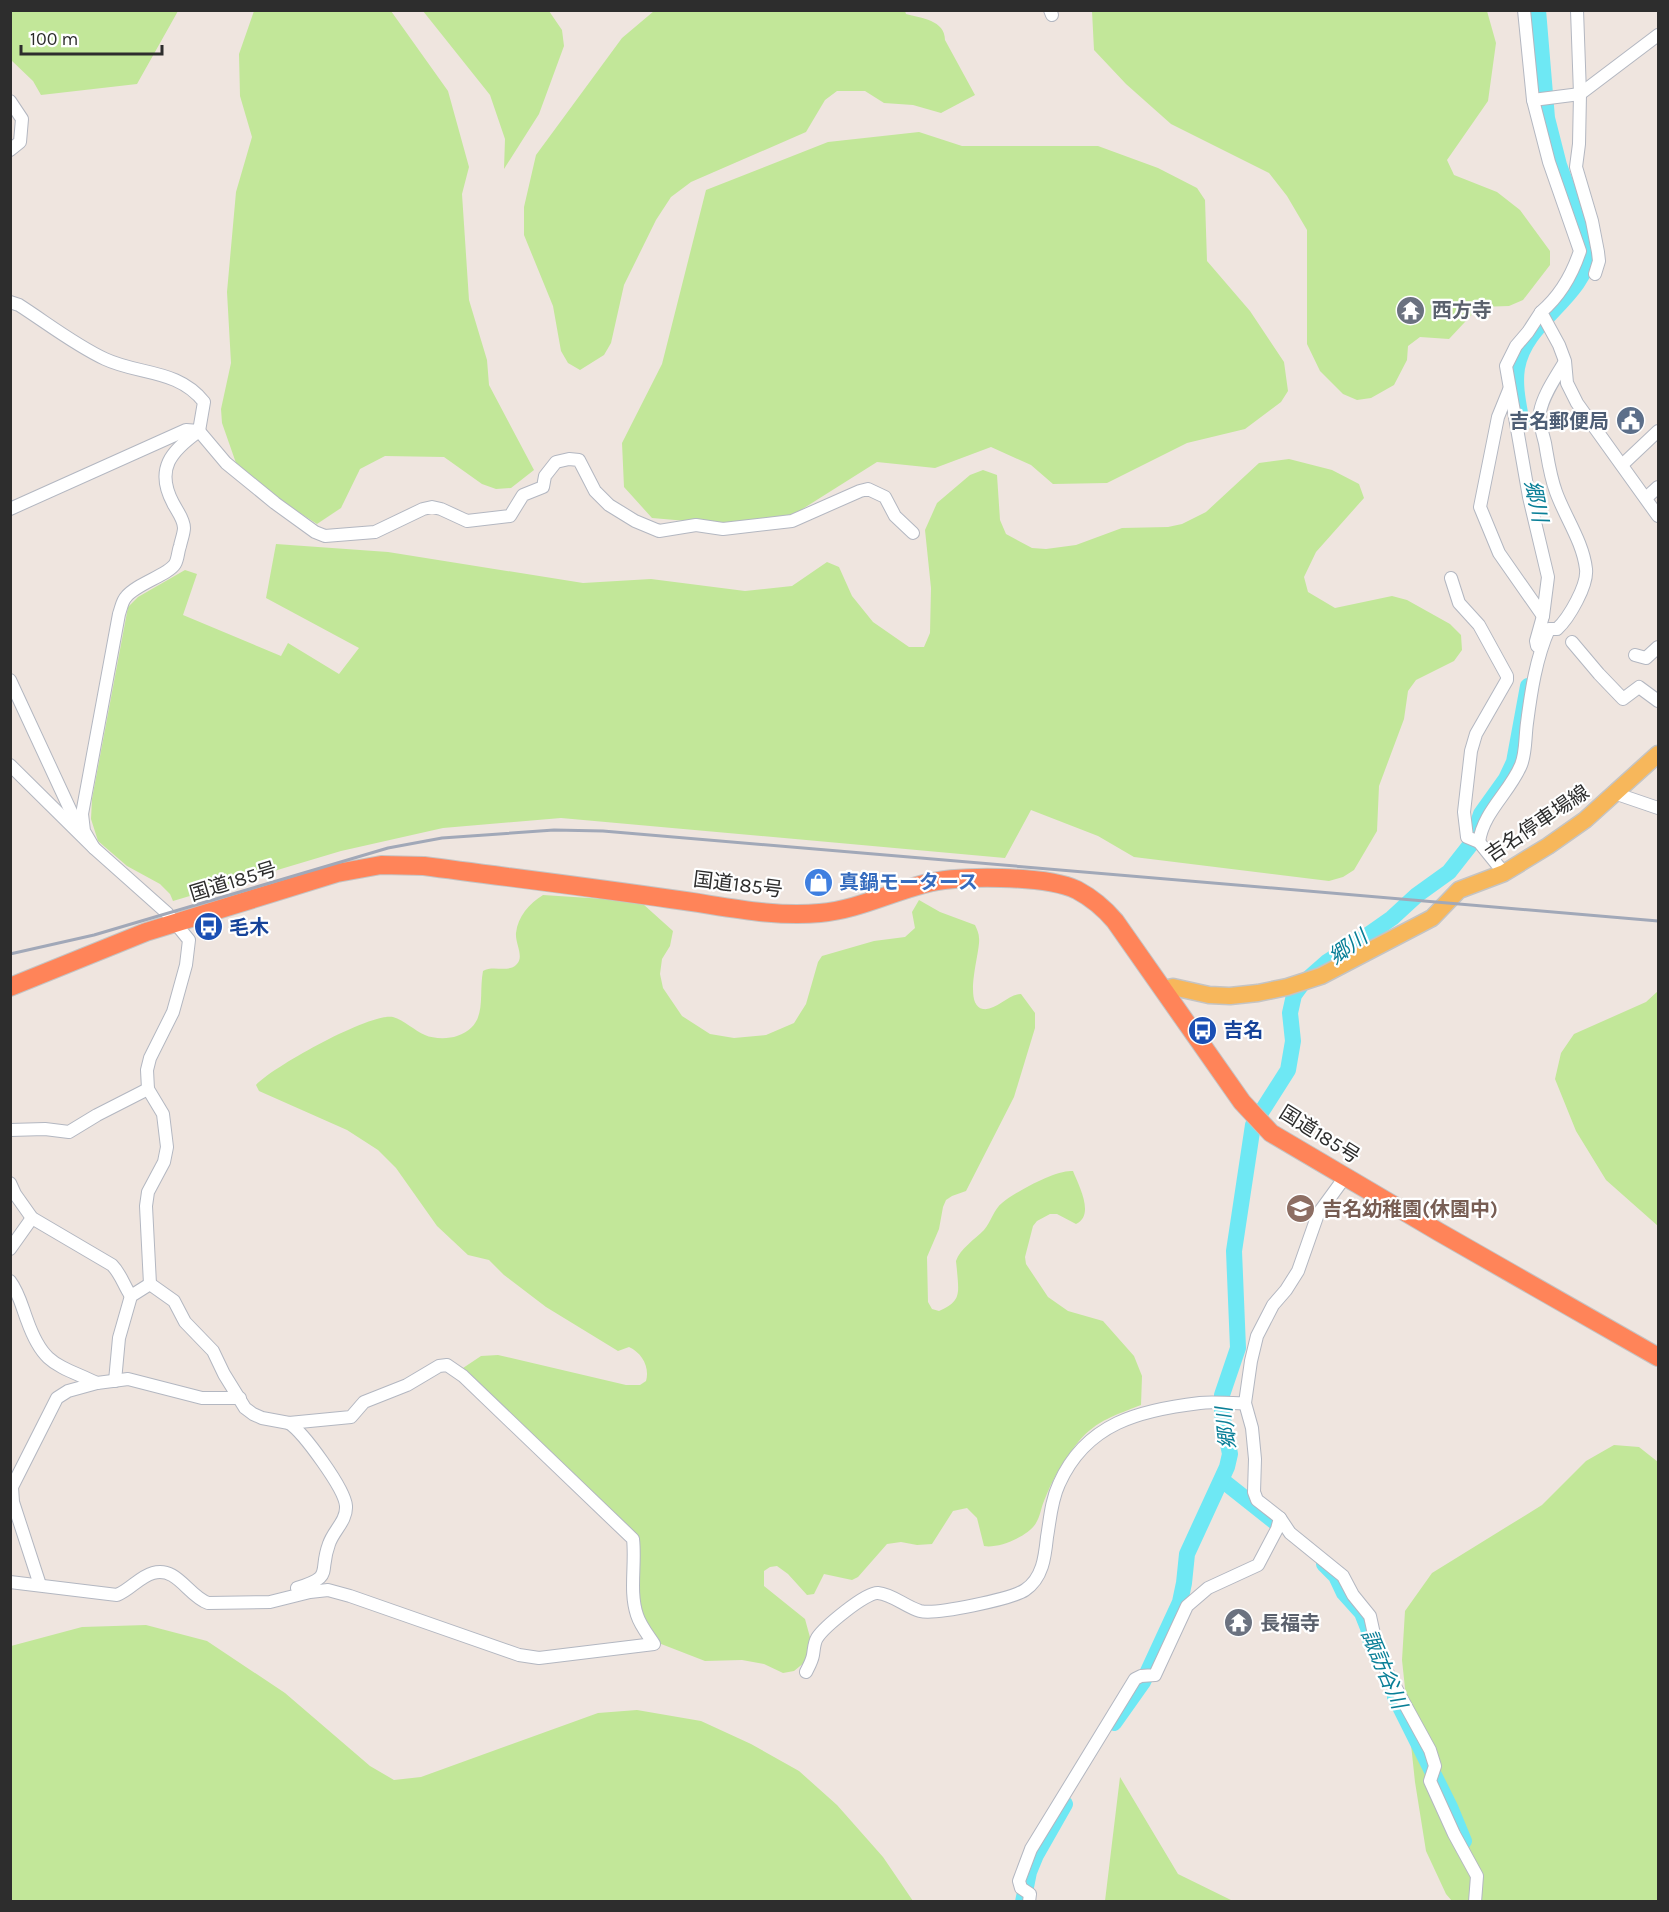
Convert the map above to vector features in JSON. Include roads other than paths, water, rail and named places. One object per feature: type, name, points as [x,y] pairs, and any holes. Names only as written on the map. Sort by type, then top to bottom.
[{"type":"highway","name":"国道185号","points":[[10,987],[176,922],[337,873],[402,864],[751,910],[803,914],[848,909],[940,880],[1017,879],[1063,886],[1099,904],[1115,921],[1252,1114],[1265,1127],[1285,1142],[1659,1357]]},
{"type":"main road","name":"吉名停車場線","points":[[1164,989],[1173,987],[1209,995],[1230,996],[1257,993],[1322,976],[1432,918],[1459,890],[1504,873],[1586,820],[1659,754]]},
{"type":"street","points":[[1524,10],[1535,100],[1549,162],[1595,274]]},
{"type":"street","points":[[1475,840],[1522,762],[1548,577],[1529,497],[1506,366],[1516,346],[1589,256],[1592,221],[1576,167],[1580,144],[1581,94],[1577,10]]},
{"type":"street","points":[[1535,100],[1581,94],[1659,35]]},
{"type":"street","points":[[10,101],[22,119],[20,142],[10,150]]},
{"type":"street","points":[[10,302],[108,360],[157,373],[195,390],[204,402],[199,431],[187,439],[165,469],[165,483],[184,528],[175,563],[170,570],[154,577],[126,597],[119,614],[82,814],[84,831],[94,848]]},
{"type":"street","points":[[1542,313],[1559,345],[1565,362],[1568,383],[1577,403],[1658,515]]},
{"type":"street","points":[[1538,651],[1549,629],[1557,629],[1565,622],[1586,579],[1581,550],[1550,475],[1540,422],[1540,412],[1546,396],[1565,362]]},
{"type":"street","points":[[1509,390],[1498,417],[1480,507],[1499,553],[1543,616]]},
{"type":"street","points":[[10,509],[186,430],[199,431],[226,463],[275,503],[315,532],[325,536],[375,532],[432,507],[467,521],[510,516],[523,495],[543,487],[545,476],[556,462],[569,459],[579,460],[595,491],[609,505],[635,521],[659,531],[696,525],[723,529],[792,521],[868,489],[885,497],[895,516],[913,533]]},
{"type":"street","points":[[1622,465],[1659,431]]},
{"type":"street","points":[[1646,498],[1659,487]]},
{"type":"street","points":[[1451,578],[1460,603],[1479,625],[1507,680],[1476,734],[1471,751],[1464,812],[1467,837],[1475,840],[1504,873]]},
{"type":"street","points":[[1572,642],[1599,675],[1623,699],[1639,687],[1659,701]]},
{"type":"street","points":[[1635,656],[1646,658],[1659,647]]},
{"type":"street","points":[[10,680],[74,818],[76,830]]},
{"type":"street","points":[[10,765],[94,848],[176,922],[189,940],[186,965],[173,1012],[150,1058],[147,1070],[148,1089],[163,1114],[167,1147],[164,1162],[148,1191],[146,1206],[150,1284]]},
{"type":"street","points":[[1617,794],[1659,808]]},
{"type":"street","points":[[10,1130],[45,1129],[69,1132],[148,1089]]},
{"type":"street","points":[[1344,1176],[1318,1214],[1298,1271],[1273,1305],[1257,1336],[1245,1403],[1252,1428],[1255,1459],[1254,1492],[1257,1500],[1279,1523],[1343,1576],[1353,1595],[1370,1616],[1379,1657],[1430,1750],[1435,1766],[1430,1781],[1454,1834],[1477,1876],[1475,1902]]},
{"type":"street","points":[[10,1183],[32,1218],[112,1265],[119,1272],[131,1296]]},
{"type":"street","points":[[10,1249],[32,1218]]},
{"type":"street","points":[[10,1281],[16,1289],[34,1339],[42,1353],[55,1364],[97,1383]]},
{"type":"street","points":[[115,1380],[119,1338],[131,1296],[150,1284]]},
{"type":"street","points":[[10,1582],[117,1595],[126,1591],[144,1576],[164,1571],[174,1576],[199,1600],[208,1603],[270,1602],[328,1590],[519,1655],[539,1658],[654,1644],[637,1616],[633,1593],[635,1551],[633,1539],[463,1376],[447,1365],[439,1366],[407,1384],[364,1402],[351,1417],[289,1423],[262,1418],[244,1408],[213,1351],[185,1322],[174,1301],[150,1284]]},
{"type":"street","points":[[40,1585],[13,1502],[12,1486],[57,1398],[68,1391],[97,1383],[128,1379],[202,1398],[240,1398]]},
{"type":"street","points":[[806,1671],[812,1661],[817,1637],[868,1594],[879,1593],[921,1611],[936,1612],[1008,1598],[1027,1589],[1043,1566],[1052,1506],[1059,1484],[1074,1458],[1088,1441],[1108,1427],[1142,1414],[1201,1402],[1245,1403]]},
{"type":"street","points":[[289,1423],[298,1429],[309,1443],[343,1494],[346,1506],[345,1516],[329,1544],[322,1576],[315,1582],[295,1589],[292,1597]]},
{"type":"street","points":[[1025,1894],[1019,1881],[1031,1850],[1135,1679],[1155,1675],[1187,1605],[1208,1588],[1258,1565],[1279,1523]]},
{"type":"waterway","name":"郷川","points":[[1522,424],[1516,382],[1522,351],[1531,336],[1577,283],[1590,251],[1559,165],[1547,118],[1538,10]]},
{"type":"waterway","name":"郷川","points":[[1114,1723],[1143,1682],[1180,1602],[1187,1554],[1227,1467],[1230,1454],[1222,1414],[1222,1395],[1238,1348],[1234,1251],[1253,1125],[1288,1070],[1293,1041],[1290,1013],[1294,995],[1302,984],[1327,962],[1392,918],[1417,895],[1449,872],[1471,844],[1481,814],[1506,779],[1514,762],[1528,686]]},
{"type":"waterway","name":"諏訪谷川","points":[[1222,1480],[1275,1522]]},
{"type":"waterway","name":"諏訪谷川","points":[[1324,1564],[1336,1576],[1344,1593],[1362,1613],[1371,1643]]},
{"type":"waterway","name":"諏訪谷川","points":[[1395,1697],[1450,1807],[1464,1841]]},
{"type":"waterway","name":"郷川","points":[[1023,1902],[1029,1872],[1036,1855],[1065,1804]]},
{"type":"railway","points":[[10,954],[94,935],[388,848],[442,838],[554,830],[603,831],[1658,921]]},
{"type":"place","name":"西方寺","points":[[1411,310]]},
{"type":"place","name":"吉名郵便局","points":[[1630,421]]},
{"type":"place","name":"真鍋モータース","points":[[818,882]]},
{"type":"place","name":"毛木","points":[[208,927]]},
{"type":"place","name":"吉名","points":[[1202,1030]]},
{"type":"place","name":"吉名幼稚園(休園中)","points":[[1301,1209]]},
{"type":"place","name":"長福寺","points":[[1239,1623]]}]
